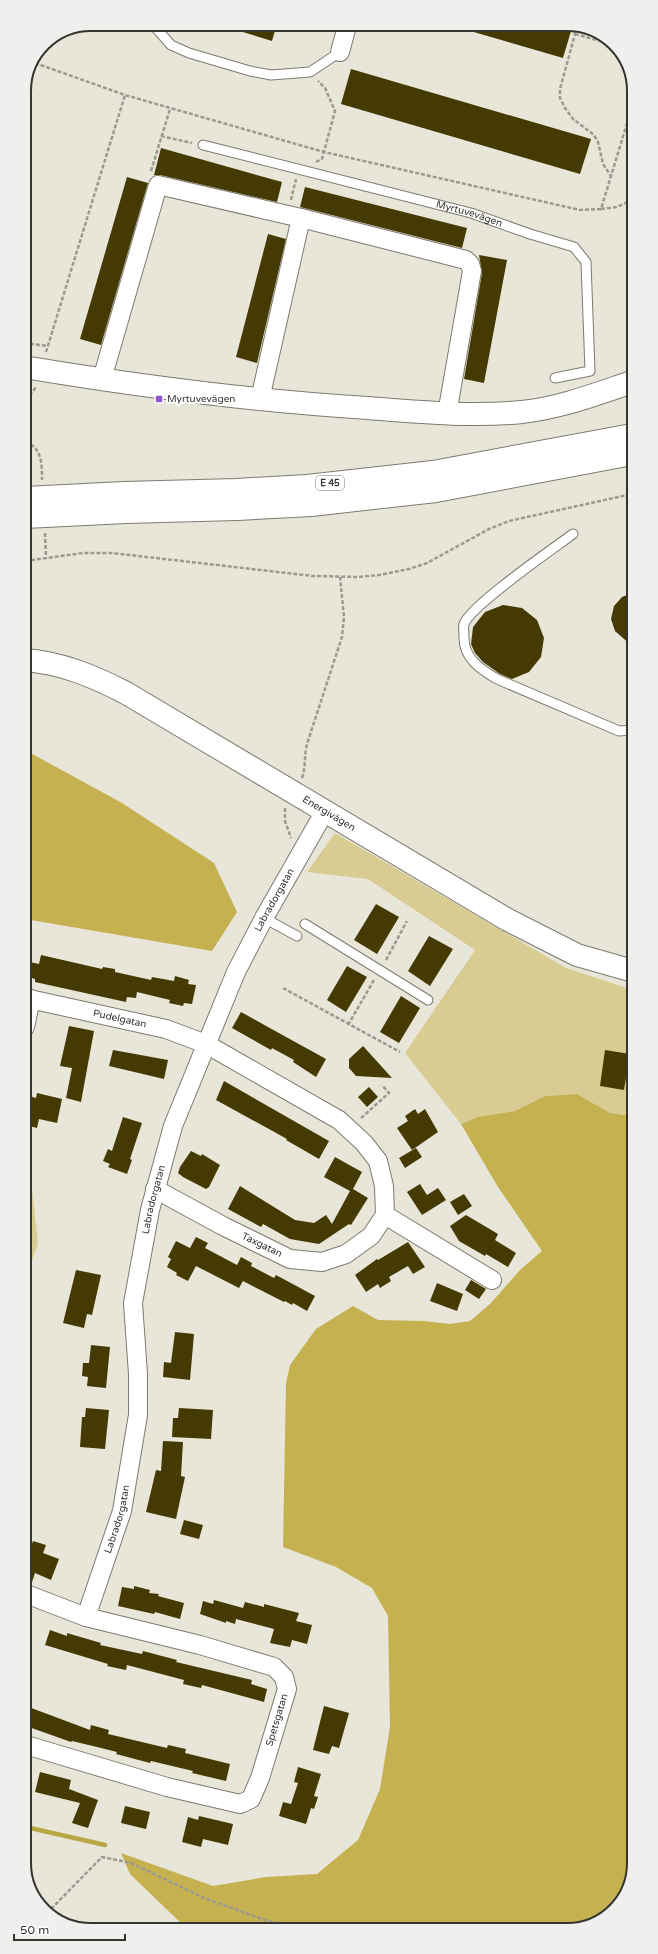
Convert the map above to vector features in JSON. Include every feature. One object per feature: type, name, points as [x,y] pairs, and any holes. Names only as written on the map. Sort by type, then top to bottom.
[{"type":"main road","points":[[33,368],[102,379],[295,403],[447,414],[521,412],[555,407],[627,384]]},
{"type":"main road","name":"E 45","points":[[31,498],[307,486],[433,472],[627,436]]},
{"type":"main road","name":"E 45","points":[[31,517],[310,505],[436,490],[627,455]]},
{"type":"main road","name":"Energivägen","points":[[31,661],[66,667],[93,676],[126,693],[508,920],[577,955],[627,969]]},
{"type":"street","points":[[340,52],[346,31]]},
{"type":"street","points":[[102,379],[158,185],[301,218],[466,260],[470,264],[472,271],[447,414]]},
{"type":"street","points":[[260,399],[301,218]]},
{"type":"street","name":"Labradorgatan","points":[[86,1617],[124,1504],[138,1414],[138,1374],[133,1303],[141,1255],[156,1189],[173,1126],[236,972],[264,918],[325,811]]},
{"type":"street","name":"Pudelgatan","points":[[31,999],[166,1029],[206,1044]]},
{"type":"street","points":[[206,1044],[339,1120],[364,1143],[378,1161],[384,1186],[385,1215],[492,1280]]},
{"type":"street","name":"Taxgatan","points":[[156,1189],[223,1226],[290,1259],[322,1262],[346,1254],[371,1236],[385,1215]]},
{"type":"street","name":"Spetsgatan","points":[[31,1596],[86,1617],[200,1645],[274,1667],[284,1677],[287,1689],[260,1778],[251,1799],[240,1804],[167,1787],[31,1746]]},
{"type":"lane","points":[[159,31],[172,44],[183,50],[250,71],[271,75],[310,72],[340,52]]},
{"type":"lane","name":"Myrtuvevägen","points":[[203,145],[471,213],[530,234],[574,247],[586,262],[590,371],[554,378]]},
{"type":"lane","points":[[573,534],[506,583],[478,607],[464,623],[464,642],[466,653],[478,668],[497,679],[619,731],[627,730]]},
{"type":"lane","points":[[264,918],[297,936]]},
{"type":"lane","points":[[305,924],[428,1000]]},
{"type":"path","points":[[602,42],[575,34],[560,89],[560,98],[573,119],[594,134],[598,142],[603,164],[611,177]]},
{"type":"path","points":[[38,64],[125,95],[324,152],[580,210],[617,207],[627,202]]},
{"type":"path","points":[[310,72],[325,88],[335,111],[324,152]]},
{"type":"path","points":[[33,368],[47,346],[125,95]]},
{"type":"path","points":[[158,185],[153,182],[151,174],[170,108]]},
{"type":"path","points":[[601,209],[627,124]]},
{"type":"path","points":[[161,136],[203,145]]},
{"type":"path","points":[[31,344],[47,346]]},
{"type":"path","points":[[31,445],[38,450],[42,463],[42,484]]},
{"type":"path","points":[[31,560],[83,553],[112,553],[340,577],[379,575],[409,569],[428,563],[489,529],[509,521],[627,495]]},
{"type":"path","points":[[45,529],[46,558]]},
{"type":"path","points":[[294,844],[284,815],[285,806],[294,792],[304,771],[304,753],[342,637],[344,617],[340,577]]},
{"type":"path","points":[[348,1024],[407,921]]},
{"type":"path","points":[[283,988],[400,1052]]},
{"type":"path","points":[[349,1130],[389,1093],[382,1085]]},
{"type":"path","points":[[51,1908],[102,1857],[131,1863],[204,1898],[266,1920],[279,1923]]},
{"type":"shaded area","points":[[31,753],[122,803],[214,863],[237,912],[212,951],[31,920]]},
{"type":"shaded area","points":[[335,833],[566,968],[627,988],[627,1115],[610,1113],[577,1094],[545,1096],[515,1111],[478,1117],[461,1124],[405,1053],[475,950],[368,879],[307,872]]},
{"type":"shaded area","points":[[577,1094],[610,1113],[627,1115],[627,1863],[626,1875],[621,1890],[610,1906],[601,1913],[583,1921],[567,1923],[181,1923],[130,1874],[121,1853],[213,1886],[266,1877],[317,1874],[358,1840],[380,1789],[390,1727],[388,1616],[372,1588],[336,1567],[283,1547],[286,1383],[290,1365],[316,1329],[353,1306],[378,1320],[424,1321],[450,1324],[470,1321],[490,1304],[521,1269],[542,1251],[498,1187],[461,1124],[478,1117],[515,1111],[545,1096]]},
{"type":"shaded area","points":[[31,1188],[32,1188],[38,1244],[31,1263]]},
{"type":"building","points":[[239,31],[275,31],[272,41]]},
{"type":"building","points":[[470,31],[571,31],[563,58]]},
{"type":"building","points":[[351,69],[591,139],[580,174],[341,104]]},
{"type":"building","points":[[161,148],[282,182],[277,202],[160,175],[154,175]]},
{"type":"building","points":[[127,177],[148,183],[101,345],[80,339]]},
{"type":"building","points":[[305,187],[467,228],[462,248],[300,207]]},
{"type":"building","points":[[268,234],[286,239],[257,363],[236,357]]},
{"type":"building","points":[[479,255],[507,260],[484,383],[464,379],[482,273]]},
{"type":"building","points":[[627,595],[627,642],[615,631],[611,619],[614,606],[622,597]]},
{"type":"building","points":[[503,605],[522,608],[537,620],[544,638],[541,657],[529,672],[512,679],[500,674],[483,662],[475,653],[471,644],[473,627],[485,612]]},
{"type":"building","points":[[376,904],[399,917],[377,954],[354,940]]},
{"type":"building","points":[[429,936],[453,949],[430,986],[408,971]]},
{"type":"building","points":[[41,955],[102,969],[103,967],[115,969],[115,972],[151,980],[152,977],[174,981],[175,976],[189,980],[188,984],[196,985],[192,1004],[184,1003],[183,1006],[169,1003],[170,1000],[137,992],[136,998],[127,997],[126,1002],[35,982],[35,979],[31,978],[31,962],[39,964]]},
{"type":"building","points":[[347,966],[367,977],[346,1012],[327,1000]]},
{"type":"building","points":[[401,996],[420,1008],[399,1043],[380,1032]]},
{"type":"building","points":[[241,1012],[326,1059],[316,1077],[293,1062],[294,1060],[272,1048],[271,1050],[232,1028]]},
{"type":"building","points":[[69,1026],[94,1031],[81,1102],[66,1098],[72,1068],[60,1066]]},
{"type":"building","points":[[363,1046],[392,1078],[356,1076],[349,1068],[349,1059]]},
{"type":"building","points":[[113,1050],[168,1060],[164,1079],[109,1066]]},
{"type":"building","points":[[605,1050],[627,1054],[627,1072],[624,1090],[600,1086]]},
{"type":"building","points":[[224,1081],[329,1141],[319,1159],[286,1140],[287,1139],[216,1100]]},
{"type":"building","points":[[369,1087],[378,1097],[367,1107],[358,1097]]},
{"type":"building","points":[[37,1093],[62,1099],[57,1123],[39,1119],[37,1128],[31,1126],[31,1097],[36,1098]]},
{"type":"building","points":[[415,1109],[418,1114],[425,1109],[438,1132],[412,1150],[397,1128],[408,1121],[405,1116]]},
{"type":"building","points":[[123,1117],[142,1123],[130,1159],[132,1160],[127,1174],[108,1167],[110,1164],[103,1161],[108,1149],[112,1151]]},
{"type":"building","points":[[416,1148],[422,1157],[405,1168],[399,1158]]},
{"type":"building","points":[[191,1151],[201,1156],[202,1154],[220,1165],[209,1187],[206,1189],[178,1173],[180,1167]]},
{"type":"building","points":[[335,1157],[362,1172],[353,1189],[368,1198],[351,1225],[349,1224],[319,1244],[290,1239],[263,1224],[261,1227],[228,1209],[240,1186],[295,1220],[314,1223],[326,1215],[332,1224],[350,1191],[324,1177]]},
{"type":"building","points":[[420,1184],[427,1195],[438,1188],[446,1200],[422,1215],[407,1192]]},
{"type":"building","points":[[464,1194],[472,1206],[458,1215],[450,1202]]},
{"type":"building","points":[[466,1215],[498,1234],[495,1240],[516,1253],[508,1267],[459,1241],[450,1226]]},
{"type":"building","points":[[196,1237],[208,1243],[205,1248],[237,1265],[241,1257],[252,1263],[251,1266],[274,1278],[276,1275],[315,1296],[307,1311],[293,1303],[292,1305],[285,1301],[284,1302],[243,1281],[239,1288],[196,1266],[188,1281],[176,1275],[177,1273],[167,1267],[171,1259],[168,1257],[176,1241],[190,1248]]},
{"type":"building","points":[[408,1242],[425,1267],[413,1274],[408,1266],[389,1277],[391,1281],[380,1288],[378,1284],[366,1292],[355,1275],[377,1259],[378,1260]]},
{"type":"building","points":[[76,1270],[101,1275],[92,1315],[87,1314],[84,1328],[63,1323]]},
{"type":"building","points":[[471,1280],[486,1289],[479,1299],[465,1290]]},
{"type":"building","points":[[437,1283],[463,1294],[457,1311],[430,1301]]},
{"type":"building","points":[[175,1332],[194,1334],[190,1380],[163,1377],[164,1362],[171,1363]]},
{"type":"building","points":[[91,1345],[110,1347],[106,1388],[87,1386],[88,1377],[82,1376],[83,1363],[89,1363]]},
{"type":"building","points":[[86,1408],[109,1410],[105,1449],[80,1447],[82,1417],[85,1417]]},
{"type":"building","points":[[179,1408],[213,1410],[211,1439],[172,1437],[173,1418],[178,1418]]},
{"type":"building","points":[[163,1441],[183,1442],[181,1476],[185,1477],[176,1519],[146,1512],[156,1470],[161,1471]]},
{"type":"building","points":[[184,1520],[203,1525],[199,1539],[180,1534]]},
{"type":"building","points":[[33,1541],[46,1545],[43,1553],[59,1559],[51,1580],[35,1573],[31,1585],[31,1547]]},
{"type":"building","points":[[134,1586],[150,1590],[149,1593],[159,1594],[158,1596],[184,1603],[180,1619],[155,1612],[154,1614],[118,1606],[122,1587],[134,1589]]},
{"type":"building","points":[[214,1600],[243,1608],[245,1602],[264,1607],[264,1604],[299,1613],[296,1621],[312,1625],[307,1644],[292,1640],[290,1647],[270,1643],[274,1629],[236,1619],[235,1624],[226,1621],[226,1623],[200,1614],[203,1601],[213,1604]]},
{"type":"building","points":[[50,1630],[67,1636],[67,1633],[101,1643],[100,1645],[142,1654],[143,1651],[177,1660],[176,1662],[252,1680],[251,1684],[267,1689],[264,1702],[202,1685],[201,1688],[183,1684],[184,1680],[127,1665],[126,1670],[107,1666],[108,1664],[45,1645]]},
{"type":"building","points":[[324,1706],[349,1713],[339,1748],[332,1746],[329,1754],[313,1750]]},
{"type":"building","points":[[31,1708],[90,1730],[91,1725],[109,1730],[108,1734],[167,1748],[168,1745],[186,1749],[185,1753],[230,1764],[226,1781],[192,1773],[193,1771],[151,1761],[150,1763],[116,1754],[117,1752],[71,1742],[31,1728]]},
{"type":"building","points":[[298,1767],[321,1774],[314,1796],[318,1797],[314,1809],[311,1808],[306,1824],[279,1816],[283,1802],[291,1804],[298,1783],[294,1782]]},
{"type":"building","points":[[40,1772],[71,1780],[69,1789],[98,1800],[88,1828],[72,1823],[80,1803],[35,1792]]},
{"type":"building","points":[[125,1806],[150,1812],[146,1829],[121,1823]]},
{"type":"building","points":[[199,1816],[233,1824],[228,1845],[203,1839],[201,1847],[182,1842],[188,1817],[198,1820]]},
{"type":"waterway","points":[[31,1828],[105,1845]]},
{"type":"place","name":"Myrtuvevägen","points":[[159,399]]}]
